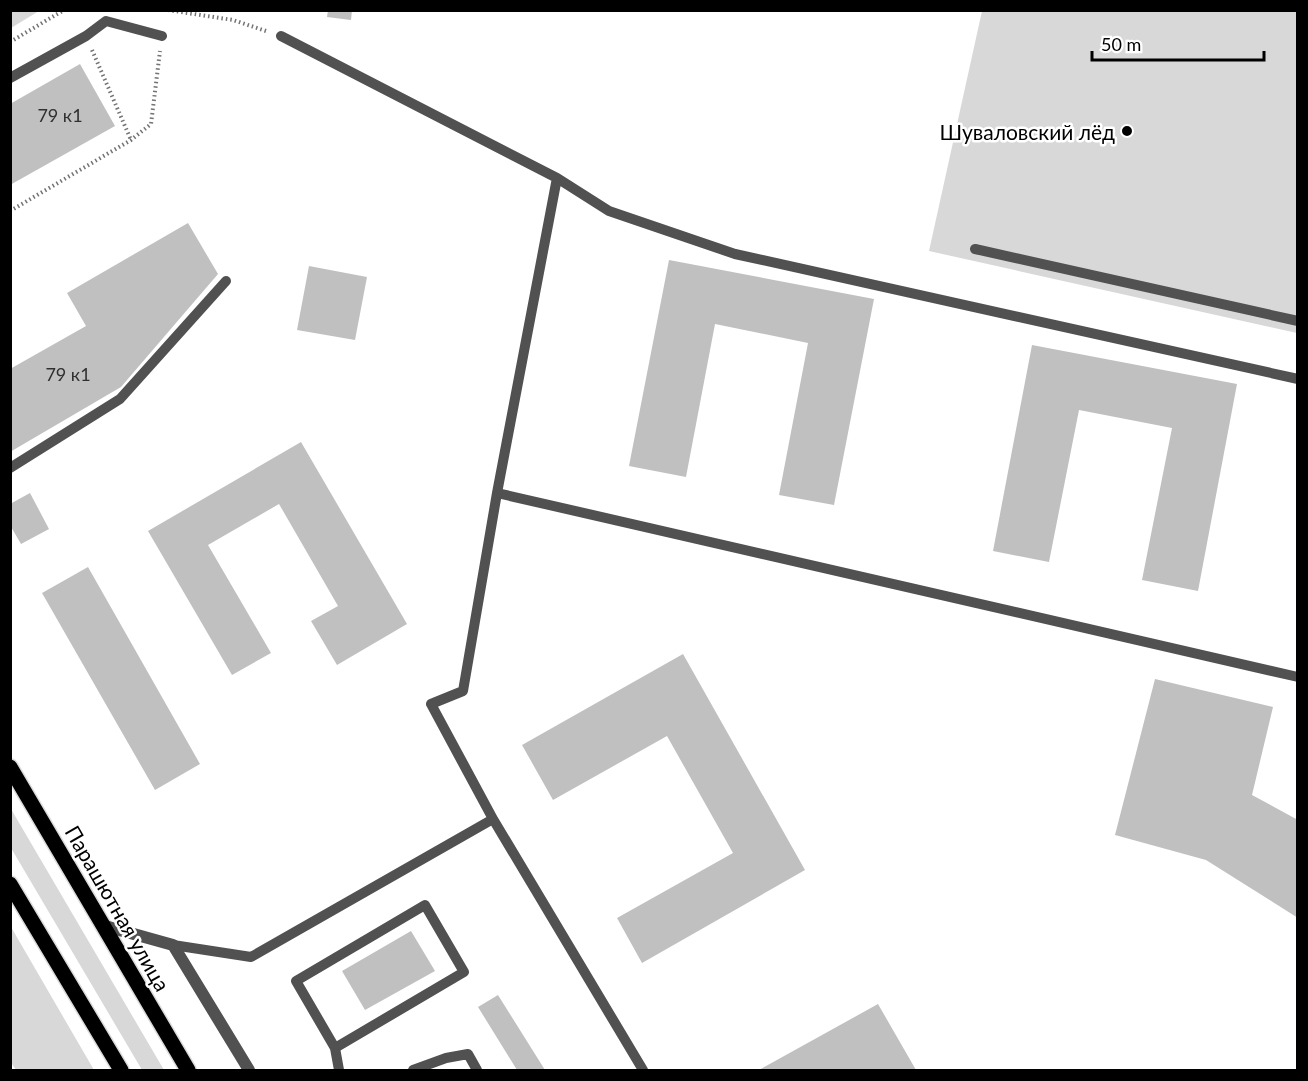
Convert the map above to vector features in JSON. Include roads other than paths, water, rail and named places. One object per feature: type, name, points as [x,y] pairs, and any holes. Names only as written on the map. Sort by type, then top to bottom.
[{"type":"main road","name":"Парашютная улица","points":[[10,767],[188,1071]]},
{"type":"main road","points":[[10,884],[121,1071]]},
{"type":"street","points":[[105,926],[173,945],[249,1071]]},
{"type":"lane","points":[[10,78],[86,36],[106,21],[162,36]]},
{"type":"lane","points":[[281,36],[557,178],[609,211],[735,254],[1298,379]]},
{"type":"lane","points":[[557,178],[496,493],[463,691],[431,704],[493,819],[642,1071]]},
{"type":"lane","points":[[975,249],[1298,321]]},
{"type":"lane","points":[[10,468],[120,399],[226,280]]},
{"type":"lane","points":[[496,493],[1298,677]]},
{"type":"lane","points":[[173,945],[251,957],[493,819]]},
{"type":"lane","points":[[335,1048],[464,972],[424,905],[296,981],[335,1048],[339,1071]]},
{"type":"lane","points":[[413,1071],[446,1058],[468,1054],[477,1071]]},
{"type":"place","name":"Шуваловский лёд","points":[[1127,131]]}]
